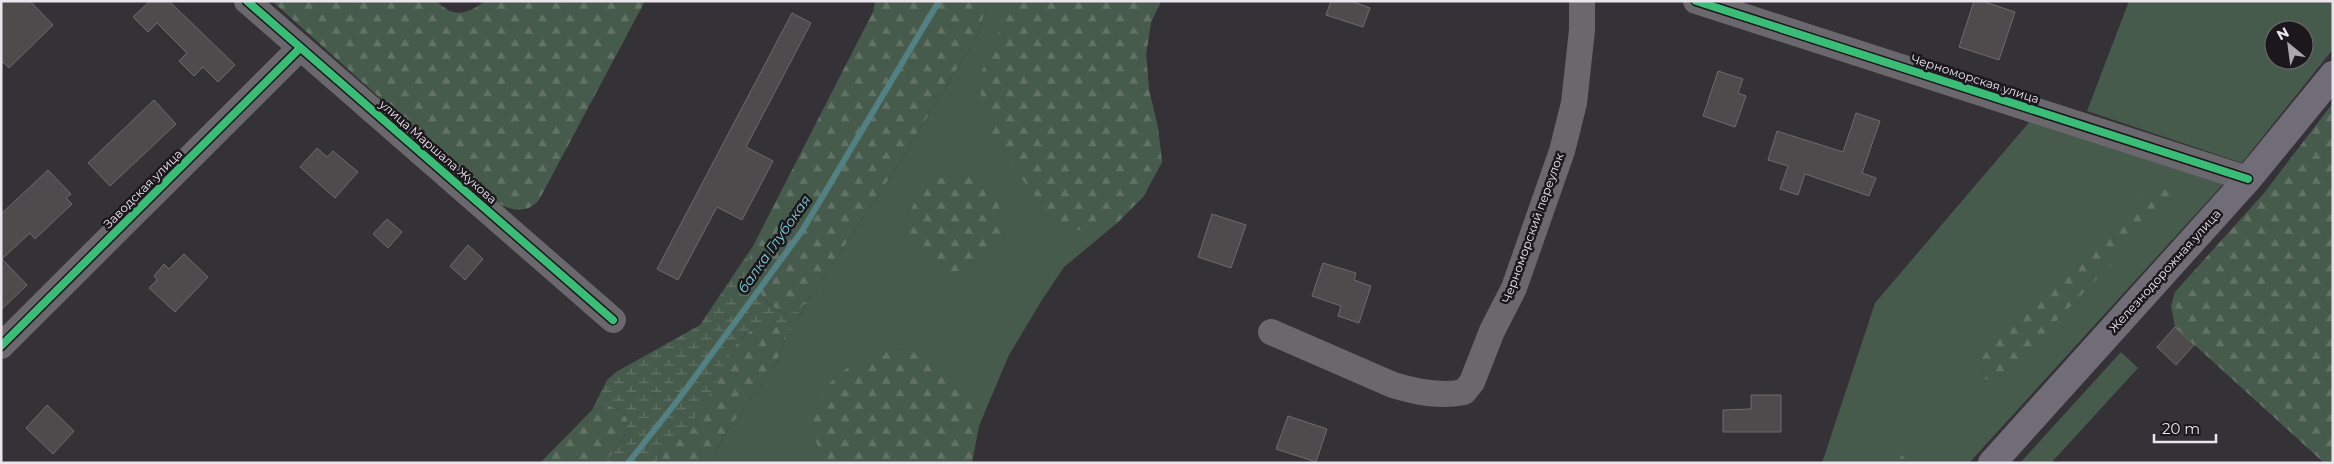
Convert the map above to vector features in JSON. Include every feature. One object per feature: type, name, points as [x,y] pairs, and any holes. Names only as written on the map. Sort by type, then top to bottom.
[{"type":"main road","name":"Железнодорожная улица","points":[[1992,463],[2248,179],[2333,75]]},
{"type":"street","name":"улица Маршала Жукова","points":[[247,1],[613,320]]},
{"type":"street","name":"Черноморский переулок","points":[[1270,332],[1393,385],[1414,391],[1440,394],[1464,392],[1472,382],[1492,331],[1514,288],[1562,151],[1574,103],[1582,30],[1582,1]]},
{"type":"street","points":[[1582,30],[1594,7],[1601,1]]},
{"type":"street","name":"Черноморская улица","points":[[1696,1],[2248,179]]},
{"type":"street","name":"Заводская улица","points":[[1,346],[300,48]]},
{"type":"green space","points":[[272,1],[437,1],[449,10],[461,13],[473,9],[485,1],[645,1],[539,200],[529,207],[518,210],[496,202]]},
{"type":"green space","points":[[875,1],[989,1],[976,38],[892,174],[811,297],[797,312],[783,313],[770,305],[750,281],[746,268],[753,246],[873,12]]},
{"type":"green space","points":[[989,1],[1161,1],[1151,22],[1146,54],[1149,90],[1158,128],[1162,162],[1143,197],[1116,224],[1064,267],[1042,300],[1009,355],[979,426],[972,463],[711,463],[725,434],[776,364],[784,342],[811,297],[892,174],[976,38]]},
{"type":"green space","points":[[1013,1],[1161,1],[1151,22],[1146,54],[1149,90],[1158,128],[1162,162],[1143,197],[1116,224],[1089,231],[1069,229],[1050,217],[1020,176],[1001,155],[981,101],[981,73]]},
{"type":"green space","points":[[2129,1],[2333,1],[2333,49],[2242,163],[2087,111]]},
{"type":"green space","points":[[2333,103],[2333,461],[2323,462],[2175,327],[2171,306],[2175,292],[2264,193]]},
{"type":"green space","points":[[2031,120],[2226,181],[1969,463],[1822,463],[1875,303]]},
{"type":"green space","points":[[963,172],[982,180],[997,200],[1004,229],[996,251],[975,269],[947,272],[923,257],[910,232],[910,211],[921,192],[938,179]]},
{"type":"green space","points":[[2163,182],[2172,183],[2176,189],[2174,198],[2002,378],[1991,380],[1980,376],[1975,369],[1974,363],[2139,197],[2153,186]]},
{"type":"green space","points":[[753,246],[746,268],[750,281],[770,305],[783,313],[797,312],[811,297],[784,342],[781,331],[774,322],[761,322],[740,339],[725,363],[705,405],[655,463],[605,463],[624,437],[628,420],[621,411],[608,405],[592,410],[607,380],[616,372],[700,325]]},
{"type":"green space","points":[[761,322],[774,322],[781,331],[784,342],[776,364],[725,434],[711,463],[655,463],[672,441],[740,339]]},
{"type":"green space","points":[[887,347],[908,347],[931,357],[942,364],[970,392],[978,413],[972,463],[827,463],[811,430],[810,419],[812,412],[828,385],[837,376],[855,363]]},
{"type":"green space","points":[[2121,352],[2138,368],[2051,463],[2020,463]]},
{"type":"green space","points":[[608,405],[621,411],[628,420],[624,437],[605,463],[540,463],[592,410]]},
{"type":"green space","points":[[1901,454],[1909,463],[1877,463],[1886,456]]},
{"type":"building","points":[[1,1],[30,1],[53,25],[9,68],[1,60]]},
{"type":"building","points":[[150,1],[169,1],[235,65],[218,82],[203,67],[194,76],[179,61],[187,53],[157,23],[148,32],[133,17]]},
{"type":"building","points":[[1331,1],[1351,1],[1370,8],[1363,27],[1326,15]]},
{"type":"building","points":[[1974,1],[1982,1],[2015,12],[1999,60],[1959,47]]},
{"type":"building","points":[[792,13],[811,23],[746,147],[773,161],[742,220],[717,207],[678,280],[657,269]]},
{"type":"building","points":[[1718,71],[1743,79],[1738,93],[1746,96],[1735,127],[1703,116]]},
{"type":"building","points":[[154,100],[176,124],[110,186],[88,163]]},
{"type":"building","points":[[1856,113],[1880,121],[1862,173],[1876,178],[1869,196],[1805,174],[1798,195],[1780,189],[1788,166],[1768,160],[1777,131],[1843,152]]},
{"type":"building","points":[[317,148],[327,157],[333,151],[358,172],[335,198],[300,167]]},
{"type":"building","points":[[48,170],[71,194],[66,198],[72,204],[35,239],[30,233],[2,259],[27,285],[1,310],[1,214]]},
{"type":"building","points":[[1212,214],[1246,225],[1231,268],[1198,257]]},
{"type":"building","points":[[387,219],[402,232],[388,248],[373,234]]},
{"type":"building","points":[[468,245],[483,259],[465,280],[450,266]]},
{"type":"building","points":[[184,254],[208,277],[175,312],[149,288],[157,280],[154,276],[164,264],[169,269]]},
{"type":"building","points":[[1323,263],[1356,273],[1354,280],[1371,286],[1359,323],[1338,316],[1341,306],[1312,296]]},
{"type":"building","points":[[2175,327],[2194,345],[2176,365],[2157,347]]},
{"type":"building","points":[[1751,395],[1781,395],[1781,432],[1723,432],[1723,410],[1751,409]]},
{"type":"building","points":[[47,405],[74,431],[53,454],[26,428]]},
{"type":"building","points":[[1288,416],[1327,429],[1316,462],[1276,449]]},
{"type":"waterway","name":"балка Глубокая","points":[[628,463],[678,400],[802,231],[939,1]]},
{"type":"cycle path","points":[[247,1],[613,320]]},
{"type":"cycle path","points":[[1696,1],[2248,179]]},
{"type":"cycle path","points":[[1,346],[300,48]]}]
